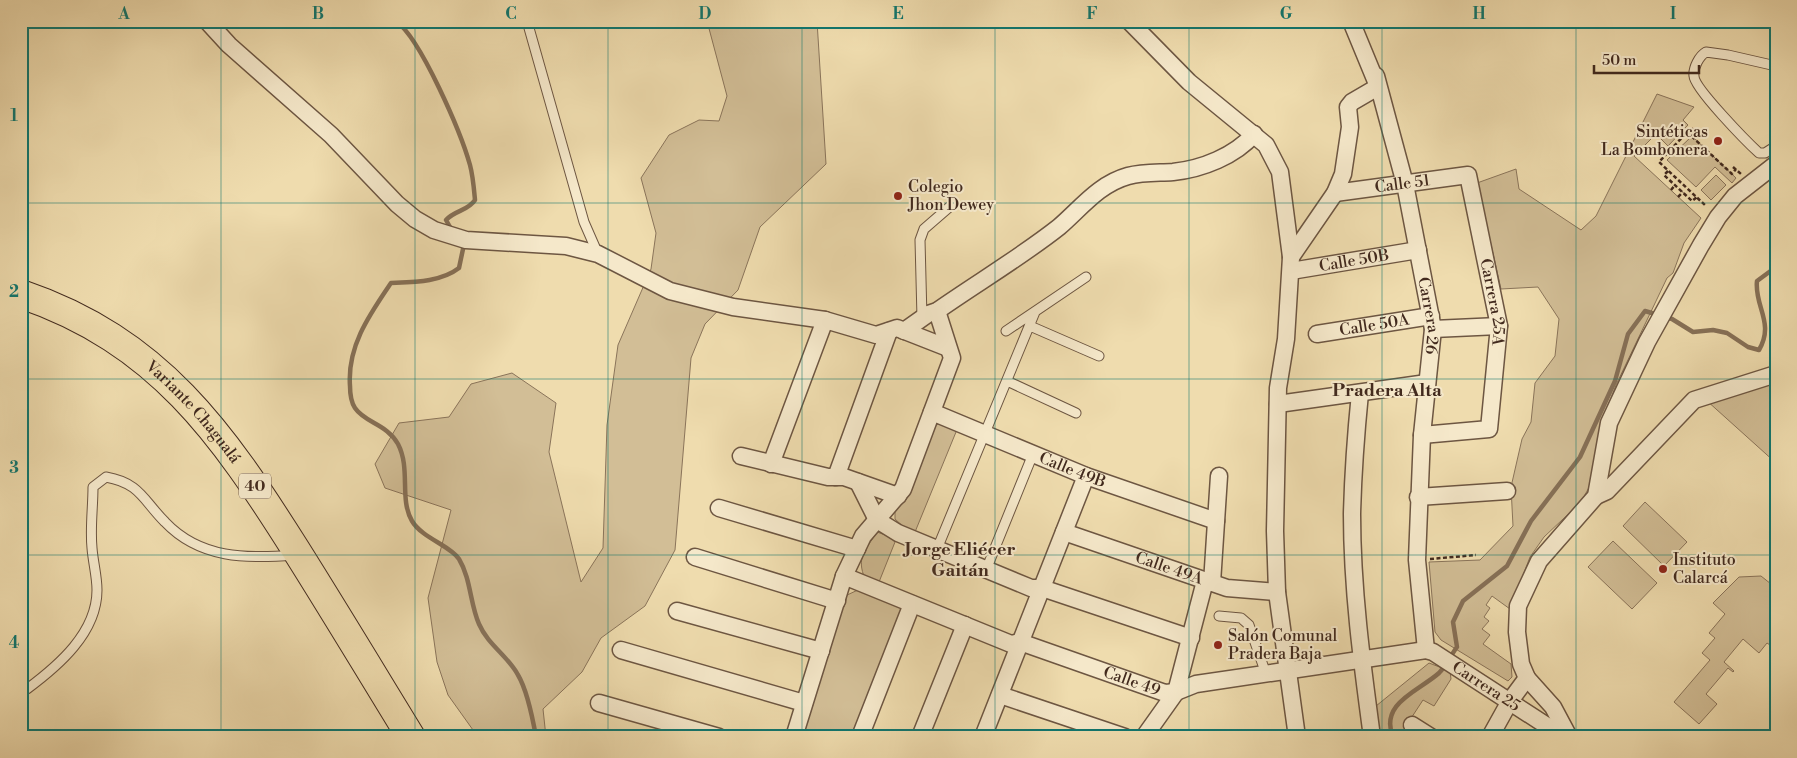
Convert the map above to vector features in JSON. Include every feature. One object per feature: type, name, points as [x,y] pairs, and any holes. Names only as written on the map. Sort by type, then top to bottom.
[{"type":"highway","name":"Variante Chagualá","points":[[21,294],[60,309],[100,330],[159,372],[178,389],[232,452],[299,554],[411,737]]},
{"type":"street","points":[[207,21],[229,45],[331,135],[415,219],[434,230],[466,240],[566,246],[598,254],[670,291],[733,307],[825,320],[876,335],[896,331],[938,312],[1059,227],[1084,202],[1112,182],[1141,174],[1175,172],[1206,164],[1232,152],[1254,134]]},
{"type":"street","points":[[1129,21],[1188,82],[1266,145],[1280,172],[1291,264],[1278,404],[1275,531],[1277,592],[1297,737]]},
{"type":"street","name":"Carrera 26","points":[[1351,21],[1357,38],[1376,76],[1405,184],[1432,323],[1418,497],[1417,560],[1433,652]]},
{"type":"street","points":[[1291,264],[1335,192],[1343,174],[1350,127],[1348,107],[1352,102],[1376,88],[1376,76]]},
{"type":"street","points":[[1596,496],[1609,423],[1647,342],[1718,217],[1735,196],[1776,164]]},
{"type":"street","name":"Calle 51","points":[[1335,192],[1468,175]]},
{"type":"street","name":"Carrera 25A","points":[[1422,435],[1489,429],[1499,326],[1468,175]]},
{"type":"street","name":"Calle 50B","points":[[1291,264],[1418,250]]},
{"type":"street","points":[[794,737],[844,576],[863,536],[903,489],[952,358],[938,312]]},
{"type":"street","points":[[771,464],[825,320]]},
{"type":"street","name":"Calle 50A","points":[[1317,334],[1432,323],[1499,326]]},
{"type":"street","points":[[896,331],[948,348]]},
{"type":"street","points":[[836,477],[896,331]]},
{"type":"street","points":[[1569,737],[1553,707],[1527,678],[1521,664],[1517,632],[1518,606],[1528,582],[1551,545],[1596,496],[1607,491],[1694,400],[1776,374]]},
{"type":"street","points":[[1278,404],[1427,383]]},
{"type":"street","points":[[1360,392],[1352,514],[1361,661],[1372,737]]},
{"type":"street","name":"Calle 49B","points":[[932,412],[1086,476],[1216,521]]},
{"type":"street","points":[[741,456],[858,482],[898,496]]},
{"type":"street","points":[[983,737],[1086,476]]},
{"type":"street","points":[[1144,737],[1176,692],[1209,582],[1219,476]]},
{"type":"street","points":[[858,482],[878,520],[898,533],[1031,588],[1042,588],[1191,638]]},
{"type":"street","points":[[1418,497],[1507,491]]},
{"type":"street","points":[[719,508],[857,549]]},
{"type":"street","name":"Calle 49A","points":[[1064,532],[1227,588],[1277,592]]},
{"type":"street","points":[[695,557],[837,601]]},
{"type":"street","name":"Calle 49","points":[[844,576],[1011,644],[1020,642],[1165,693],[1176,692],[1196,684],[1433,652]]},
{"type":"street","points":[[860,737],[912,604]]},
{"type":"street","points":[[677,611],[821,651]]},
{"type":"street","points":[[920,737],[965,625]]},
{"type":"street","points":[[621,650],[804,703]]},
{"type":"street","name":"Carrera 25","points":[[1433,652],[1459,667],[1564,737]]},
{"type":"street","points":[[1490,737],[1510,701],[1527,678]]},
{"type":"street","points":[[1000,695],[1125,737]]},
{"type":"street","points":[[599,703],[719,737]]},
{"type":"street","points":[[1412,725],[1431,737]]},
{"type":"lane","points":[[527,21],[584,222],[598,254]]},
{"type":"lane","points":[[1776,66],[1706,52],[1697,63],[1694,76],[1700,89],[1759,153],[1764,154],[1776,146]]},
{"type":"lane","points":[[922,318],[920,240],[924,229],[954,203]]},
{"type":"lane","points":[[1006,331],[1086,277]]},
{"type":"lane","points":[[937,549],[1035,312]]},
{"type":"lane","points":[[1030,326],[1099,356]]},
{"type":"lane","points":[[1007,381],[1076,413]]},
{"type":"lane","points":[[986,570],[1033,454]]},
{"type":"lane","points":[[21,689],[27,690],[53,670],[84,634],[94,612],[97,590],[92,546],[93,487],[106,477],[132,484],[166,524],[187,541],[207,551],[259,558],[299,554]]},
{"type":"lane","points":[[1219,616],[1241,618],[1249,625],[1266,674]]},
{"type":"path","points":[[1695,132],[1691,128],[1659,162],[1706,206]]},
{"type":"path","points":[[1687,132],[1732,174],[1736,169]]},
{"type":"path","points":[[1668,171],[1664,175],[1692,202],[1697,197]]},
{"type":"path","points":[[1671,190],[1675,185]]},
{"type":"path","points":[[1678,197],[1682,192]]},
{"type":"path","points":[[1417,560],[1476,556]]},
{"type":"shaded area","points":[[707,21],[817,21],[826,164],[760,227],[738,290],[705,324],[691,358],[675,550],[645,606],[601,638],[582,672],[543,709],[546,737],[478,737],[448,695],[437,662],[428,598],[451,510],[385,488],[375,464],[399,423],[449,417],[471,384],[512,373],[556,403],[549,452],[581,582],[603,548],[607,425],[618,345],[651,269],[656,233],[641,178],[669,135],[699,120],[719,121],[727,96]]},
{"type":"shaded area","points":[[1657,94],[1694,107],[1683,120],[1688,125],[1668,146],[1656,134],[1634,156],[1701,218],[1684,243],[1673,273],[1667,278],[1616,385],[1601,424],[1592,482],[1581,502],[1544,537],[1530,557],[1510,609],[1492,596],[1486,605],[1490,608],[1484,617],[1489,621],[1482,629],[1490,635],[1483,644],[1511,664],[1512,677],[1508,681],[1441,640],[1435,632],[1429,562],[1480,560],[1513,526],[1511,487],[1522,439],[1531,422],[1535,383],[1555,356],[1559,319],[1538,287],[1501,289],[1477,183],[1516,169],[1519,189],[1581,230],[1596,216]]},
{"type":"shaded area","points":[[1692,136],[1736,178],[1732,183],[1715,167],[1696,187],[1667,160]]},
{"type":"shaded area","points":[[1716,175],[1726,185],[1711,200],[1701,190]]},
{"type":"shaded area","points":[[1776,383],[1776,463],[1706,400]]},
{"type":"shaded area","points":[[940,423],[955,428],[956,432],[915,532],[907,530],[895,519],[895,510],[934,426]]},
{"type":"shaded area","points":[[1645,502],[1687,542],[1664,566],[1623,526]]},
{"type":"shaded area","points":[[877,532],[891,537],[895,542],[879,582],[865,579],[861,565],[863,554]]},
{"type":"shaded area","points":[[1613,541],[1657,583],[1632,609],[1588,567]]},
{"type":"shaded area","points":[[1761,576],[1776,588],[1776,649],[1767,643],[1759,653],[1743,639],[1724,662],[1734,671],[1728,668],[1706,694],[1717,704],[1699,724],[1674,702],[1710,660],[1702,653],[1715,638],[1709,633],[1725,614],[1713,603],[1739,577]]},
{"type":"shaded area","points":[[860,589],[905,608],[853,737],[801,737],[845,596]]},
{"type":"shaded area","points":[[1429,663],[1450,671],[1451,679],[1434,706],[1423,700],[1406,726],[1421,737],[1380,737],[1376,706]]},
{"type":"waterway","points":[[396,21],[406,31],[428,66],[449,110],[470,165],[475,200],[472,204],[446,220],[450,227]]},
{"type":"waterway","points":[[463,249],[459,268],[452,273],[436,279],[391,283],[368,319],[356,344],[350,371],[351,394],[354,406],[359,413],[388,432],[398,444],[404,463],[406,503],[412,521],[422,532],[450,550],[459,559],[466,575],[479,624],[487,638],[514,668],[521,681],[529,705],[536,737]]},
{"type":"waterway","points":[[1393,737],[1390,725],[1391,715],[1396,707],[1403,699],[1439,673],[1457,647],[1453,622],[1463,601],[1507,566],[1531,521],[1580,457],[1615,381],[1628,334],[1645,311],[1672,319],[1693,332],[1713,330],[1727,333],[1748,347],[1759,350],[1763,340],[1765,323],[1758,299],[1757,281],[1776,267]]},
{"type":"place","name":"Sintéticas La Bombonera","points":[[1718,141]]},
{"type":"place","name":"Colegio Jhon Dewey","points":[[898,196]]},
{"type":"place","name":"Instituto Calarcá","points":[[1663,569]]},
{"type":"place","name":"Salón Comunal Pradera Baja","points":[[1218,645]]},
{"type":"district","name":"Pradera Alta","points":[[1387,390]]},
{"type":"district","name":"Jorge Eliécer Gaitán","points":[[960,559]]}]
